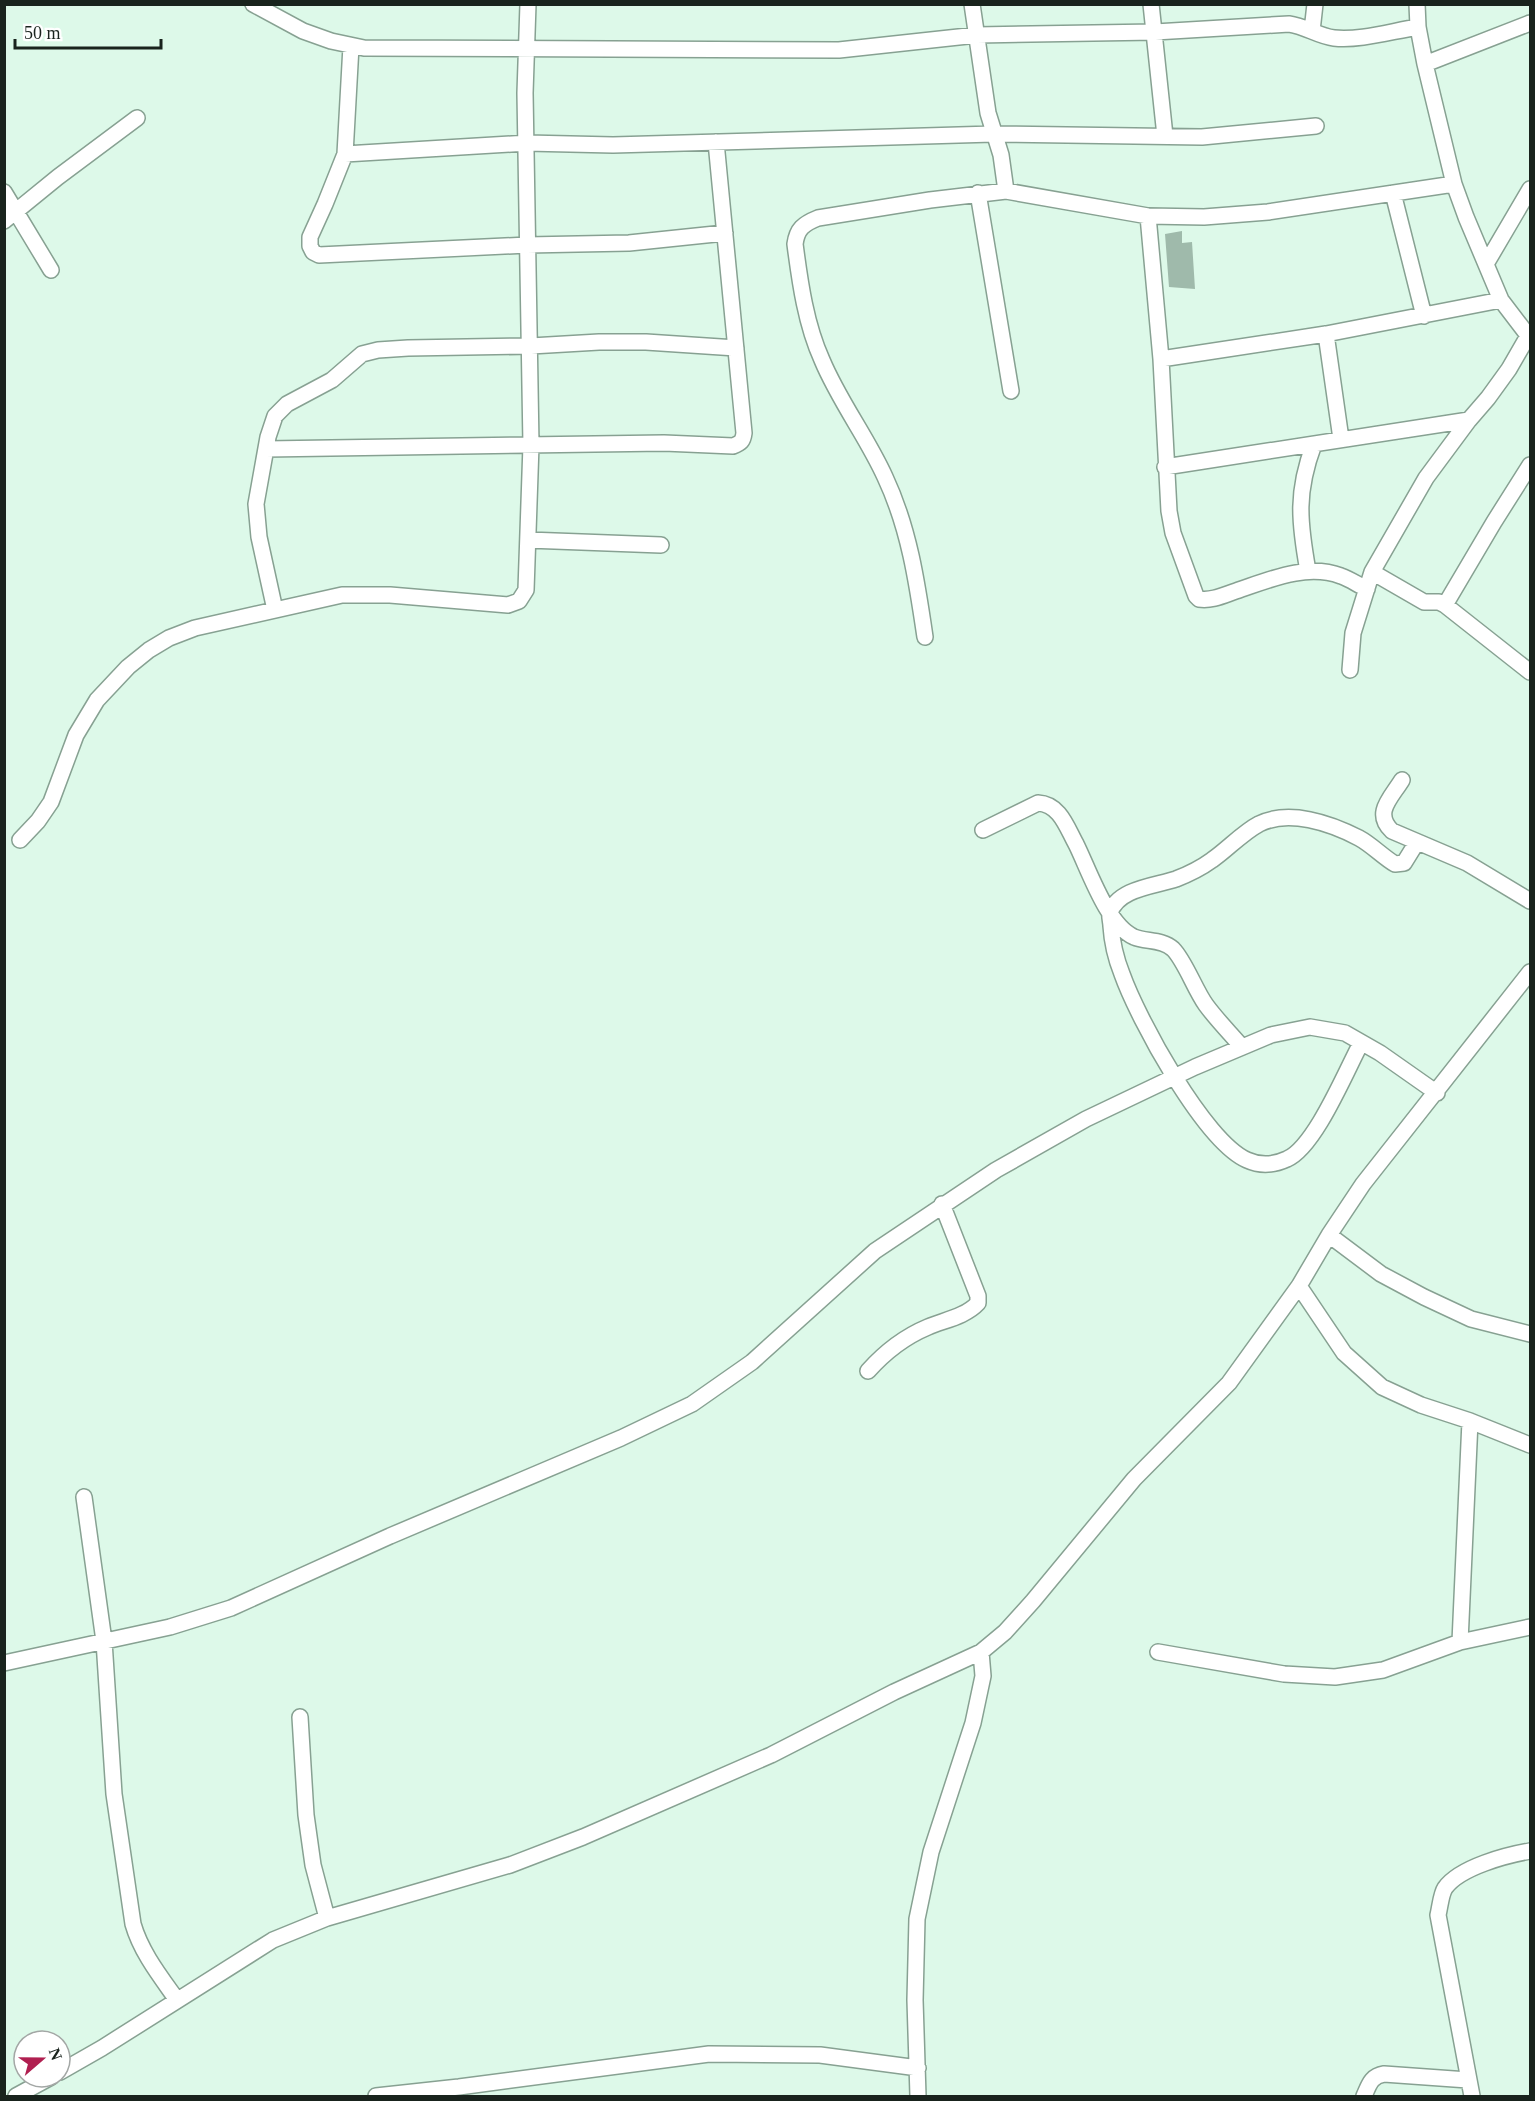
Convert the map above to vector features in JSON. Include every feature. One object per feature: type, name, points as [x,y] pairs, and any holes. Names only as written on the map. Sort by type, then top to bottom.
[{"type":"street","points":[[253,4],[303,31],[331,41],[364,48],[839,50],[977,35],[1155,32],[1289,24],[1302,26],[1322,36],[1348,38],[1418,27]]},
{"type":"street","points":[[20,840],[38,821],[51,802],[76,735],[97,700],[128,667],[169,638],[195,628],[342,595],[390,595],[508,605],[519,601],[526,590],[531,445],[525,93],[528,4]]},
{"type":"street","points":[[972,4],[988,113],[1001,155],[1006,191]]},
{"type":"street","points":[[1151,4],[1166,136]]},
{"type":"street","points":[[1312,31],[1315,4]]},
{"type":"street","points":[[1350,670],[1353,633],[1372,572],[1426,478],[1509,369],[1529,337],[1501,300],[1454,184],[1425,64],[1418,27],[1417,4]]},
{"type":"street","points":[[1425,64],[1530,23]]},
{"type":"street","points":[[351,45],[345,154],[310,237],[313,252],[319,255],[527,245],[629,243],[725,233]]},
{"type":"street","points":[[10,216],[137,118]]},
{"type":"street","points":[[345,154],[527,143],[613,145],[993,134],[1166,136],[1244,134],[1316,126]]},
{"type":"street","points":[[266,449],[664,443],[733,446],[740,444],[744,433],[716,142]]},
{"type":"street","points":[[925,637],[915,569],[902,520],[885,477],[822,361],[810,328],[795,244],[797,233],[805,223],[818,218],[978,193],[1006,191],[1148,216],[1204,217],[1268,212],[1454,184]]},
{"type":"street","points":[[1486,264],[1530,189]]},
{"type":"street","points":[[4,192],[10,216],[51,270]]},
{"type":"street","points":[[978,193],[1011,391]]},
{"type":"street","points":[[1393,193],[1424,316]]},
{"type":"street","points":[[1148,216],[1161,359],[1168,511],[1173,533],[1196,596],[1199,600],[1211,599],[1271,579],[1308,571],[1341,576],[1366,589]]},
{"type":"street","points":[[1161,359],[1326,334],[1501,300]]},
{"type":"street","points":[[1326,334],[1341,440]]},
{"type":"street","points":[[275,610],[259,537],[256,504],[266,449],[275,416],[287,404],[332,380],[362,354],[378,350],[408,348],[531,346],[599,342],[646,342],[736,348]]},
{"type":"street","points":[[1165,467],[1469,420]]},
{"type":"street","points":[[1308,571],[1302,534],[1300,492],[1304,469],[1314,444]]},
{"type":"street","points":[[1445,605],[1530,465]]},
{"type":"street","points":[[528,540],[661,545]]},
{"type":"street","points":[[1372,572],[1424,602],[1439,602],[1445,605],[1530,672]]},
{"type":"street","points":[[1402,780],[1383,815],[1384,823],[1392,831],[1467,863],[1530,901]]},
{"type":"street","points":[[983,830],[1038,803],[1047,803],[1053,807],[1083,859],[1110,914],[1121,928],[1134,937],[1163,943],[1173,950],[1206,1005],[1242,1047]]},
{"type":"street","points":[[1361,1042],[1316,1128],[1303,1148],[1287,1159],[1266,1165],[1246,1160],[1227,1146],[1204,1121],[1175,1077],[1142,1019],[1122,974],[1112,939],[1110,914],[1116,902],[1127,894],[1178,878],[1203,867],[1257,825],[1271,819],[1286,817],[1303,819],[1337,828],[1360,839],[1395,864],[1404,863],[1417,842]]},
{"type":"street","points":[[72,2065],[273,1940],[327,1918],[510,1864],[583,1837],[771,1755],[894,1692],[981,1652],[1005,1632],[1033,1601],[1134,1479],[1228,1383],[1299,1286],[1363,1184],[1437,1093],[1530,972]]},
{"type":"street","points":[[4,1663],[170,1627],[231,1608],[692,1404],[752,1362],[875,1251],[942,1204],[996,1170],[1086,1119],[1271,1035],[1310,1027],[1345,1033],[1380,1053],[1437,1093]]},
{"type":"street","points":[[868,1371],[883,1354],[901,1341],[926,1328],[966,1313],[978,1303],[978,1296],[942,1204]]},
{"type":"street","points":[[1329,1235],[1381,1274],[1424,1297],[1471,1319],[1530,1334]]},
{"type":"street","points":[[1299,1286],[1344,1353],[1382,1387],[1421,1405],[1470,1421],[1530,1445]]},
{"type":"street","points":[[1460,1642],[1470,1421]]},
{"type":"street","points":[[84,1497],[104,1641],[114,1794],[133,1924],[140,1945],[177,2000]]},
{"type":"street","points":[[1158,1652],[1284,1674],[1335,1677],[1383,1670],[1460,1642],[1530,1627]]},
{"type":"street","points":[[918,2097],[915,2000],[917,1919],[931,1852],[973,1724],[982,1676],[981,1652]]},
{"type":"street","points":[[300,1717],[306,1815],[313,1865],[327,1918]]},
{"type":"street","points":[[1472,2097],[1438,1915],[1444,1888],[1466,1871],[1509,1854],[1530,1851]]},
{"type":"street","points":[[376,2097],[709,2054],[820,2055],[918,2068]]},
{"type":"street","points":[[1364,2097],[1376,2075],[1468,2080]]},
{"type":"street","points":[[16,2097],[30,2089]]},
{"type":"building","points":[[1182,231],[1182,243],[1192,242],[1195,289],[1169,287],[1165,234]]}]
